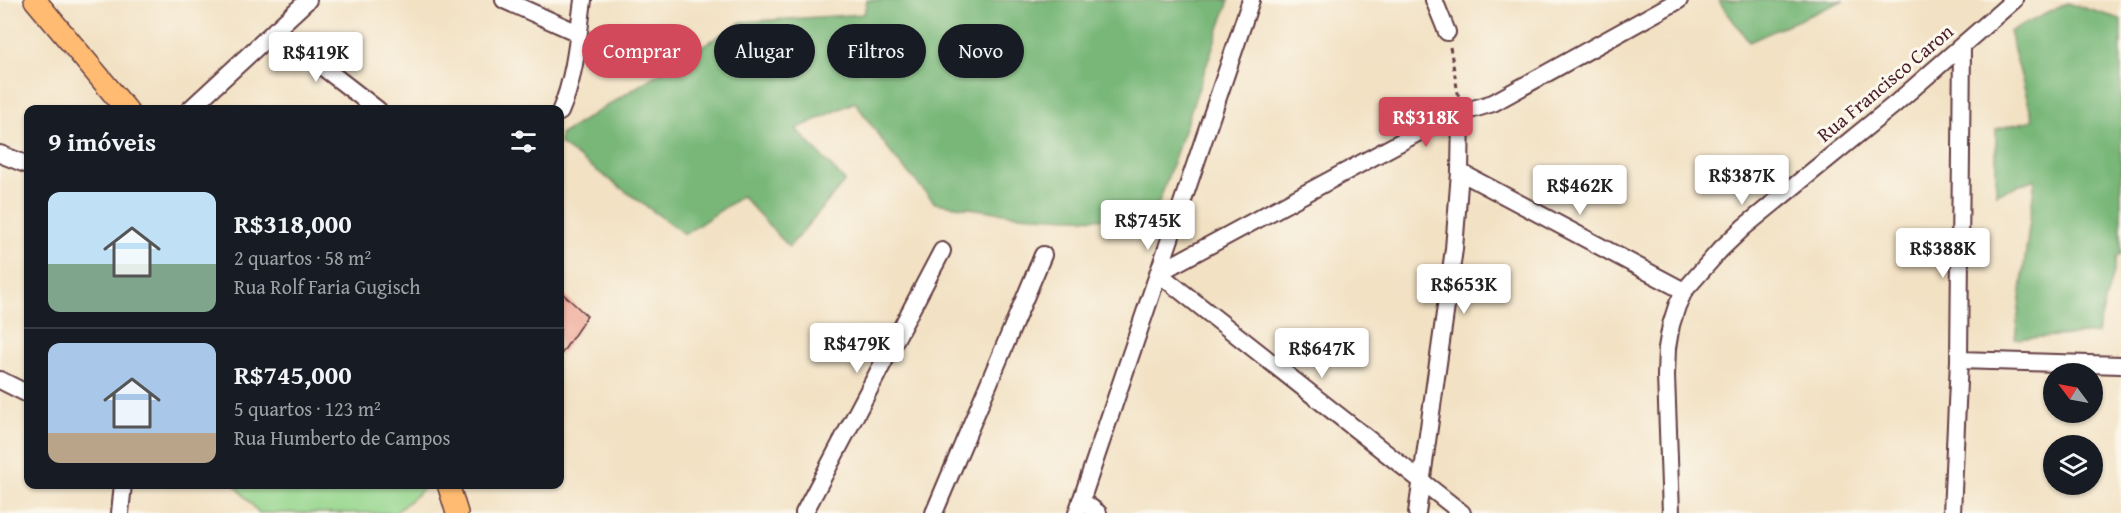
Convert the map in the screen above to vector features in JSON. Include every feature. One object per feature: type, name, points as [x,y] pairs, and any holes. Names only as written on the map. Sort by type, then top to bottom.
[{"type":"main road","points":[[35,0],[123,105]]},
{"type":"main road","points":[[450,489],[457,513]]},
{"type":"street","points":[[194,105],[308,0]]},
{"type":"street","points":[[504,0],[578,33]]},
{"type":"street","points":[[563,105],[570,80],[583,0]]},
{"type":"street","points":[[1098,513],[1079,507],[1251,0]]},
{"type":"street","points":[[1434,0],[1447,32]]},
{"type":"street","points":[[1158,273],[1447,117],[1493,103],[1679,0]]},
{"type":"street","name":"Rua Francisco Caron","points":[[1671,513],[1667,348],[1671,325],[1684,291],[1744,227],[1887,111],[2014,0]]},
{"type":"street","points":[[275,30],[372,105]]},
{"type":"street","points":[[1952,513],[1959,360],[1962,46]]},
{"type":"street","points":[[1417,513],[1449,298],[1460,172],[1461,113]]},
{"type":"street","points":[[0,154],[24,163]]},
{"type":"street","points":[[1460,172],[1684,291]]},
{"type":"street","points":[[804,513],[942,251]]},
{"type":"street","points":[[934,513],[1043,255]]},
{"type":"street","points":[[1158,273],[1462,513]]},
{"type":"street","points":[[1959,360],[2121,365]]},
{"type":"street","points":[[0,380],[24,392]]},
{"type":"street","points":[[120,513],[122,489]]},
{"type":"path","points":[[1447,32],[1461,113]]},
{"type":"green space","points":[[867,0],[1229,0],[1153,220],[1018,215],[935,203],[894,157],[855,102],[796,129],[845,181],[789,247],[742,196],[685,234],[564,147],[564,133],[651,78],[702,78],[702,46],[714,39],[714,78],[815,78],[815,24],[738,24],[864,14]]},
{"type":"green space","points":[[1718,0],[1844,0],[1749,42]]},
{"type":"green space","points":[[2067,3],[2121,19],[2121,254],[2117,256],[2097,333],[2015,339],[2035,179],[1996,194],[1996,129],[2033,120],[2009,32]]},
{"type":"green space","points":[[238,489],[423,489],[395,513],[259,513]]},
{"type":"building","points":[[564,295],[587,316],[564,350]]}]
